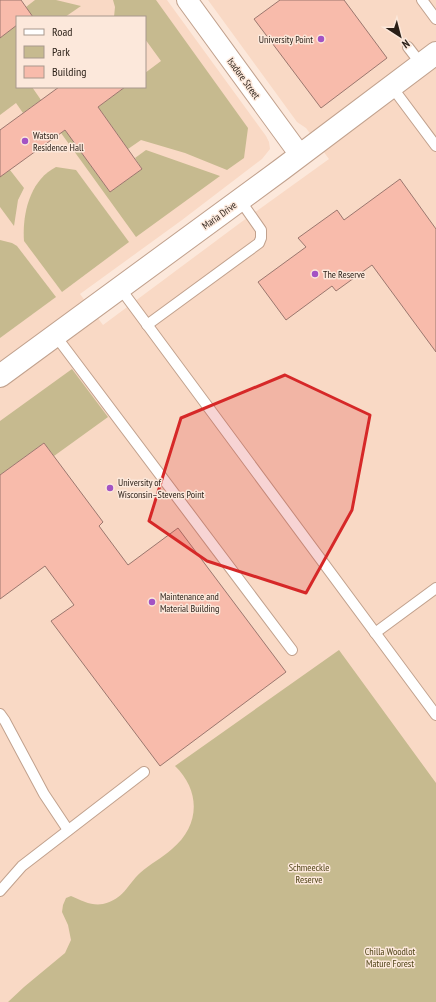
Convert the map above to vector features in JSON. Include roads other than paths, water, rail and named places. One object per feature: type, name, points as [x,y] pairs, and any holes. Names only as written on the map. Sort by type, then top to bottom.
[{"type":"street","name":"Isadore Street","points":[[188,0],[300,155]]},
{"type":"street","name":"Maria Drive","points":[[0,376],[429,59]]},
{"type":"lane","points":[[422,0],[436,19]]},
{"type":"lane","points":[[408,47],[429,59]]},
{"type":"lane","points":[[392,87],[436,146]]},
{"type":"lane","points":[[147,324],[259,243],[261,238],[261,230],[240,200]]},
{"type":"lane","points":[[120,288],[436,715]]},
{"type":"lane","points":[[55,335],[292,650]]},
{"type":"lane","points":[[376,633],[436,588]]},
{"type":"lane","points":[[0,714],[44,794],[68,830]]},
{"type":"lane","points":[[0,891],[22,866],[144,772]]},
{"type":"place","name":"University Point","points":[[321,39]]},
{"type":"place","name":"Watson Residence Hall","points":[[25,141]]},
{"type":"place","name":"The Reserve","points":[[315,274]]},
{"type":"place","name":"University of Wisconsin–Stevens Point","points":[[110,488]]},
{"type":"place","name":"Maintenance and Material Building","points":[[152,602]]},
{"type":"park label","name":"Schmeeckle Reserve","points":[[309,872]]},
{"type":"park label","name":"Chilla Woodlot Mature Forest","points":[[390,956]]}]
